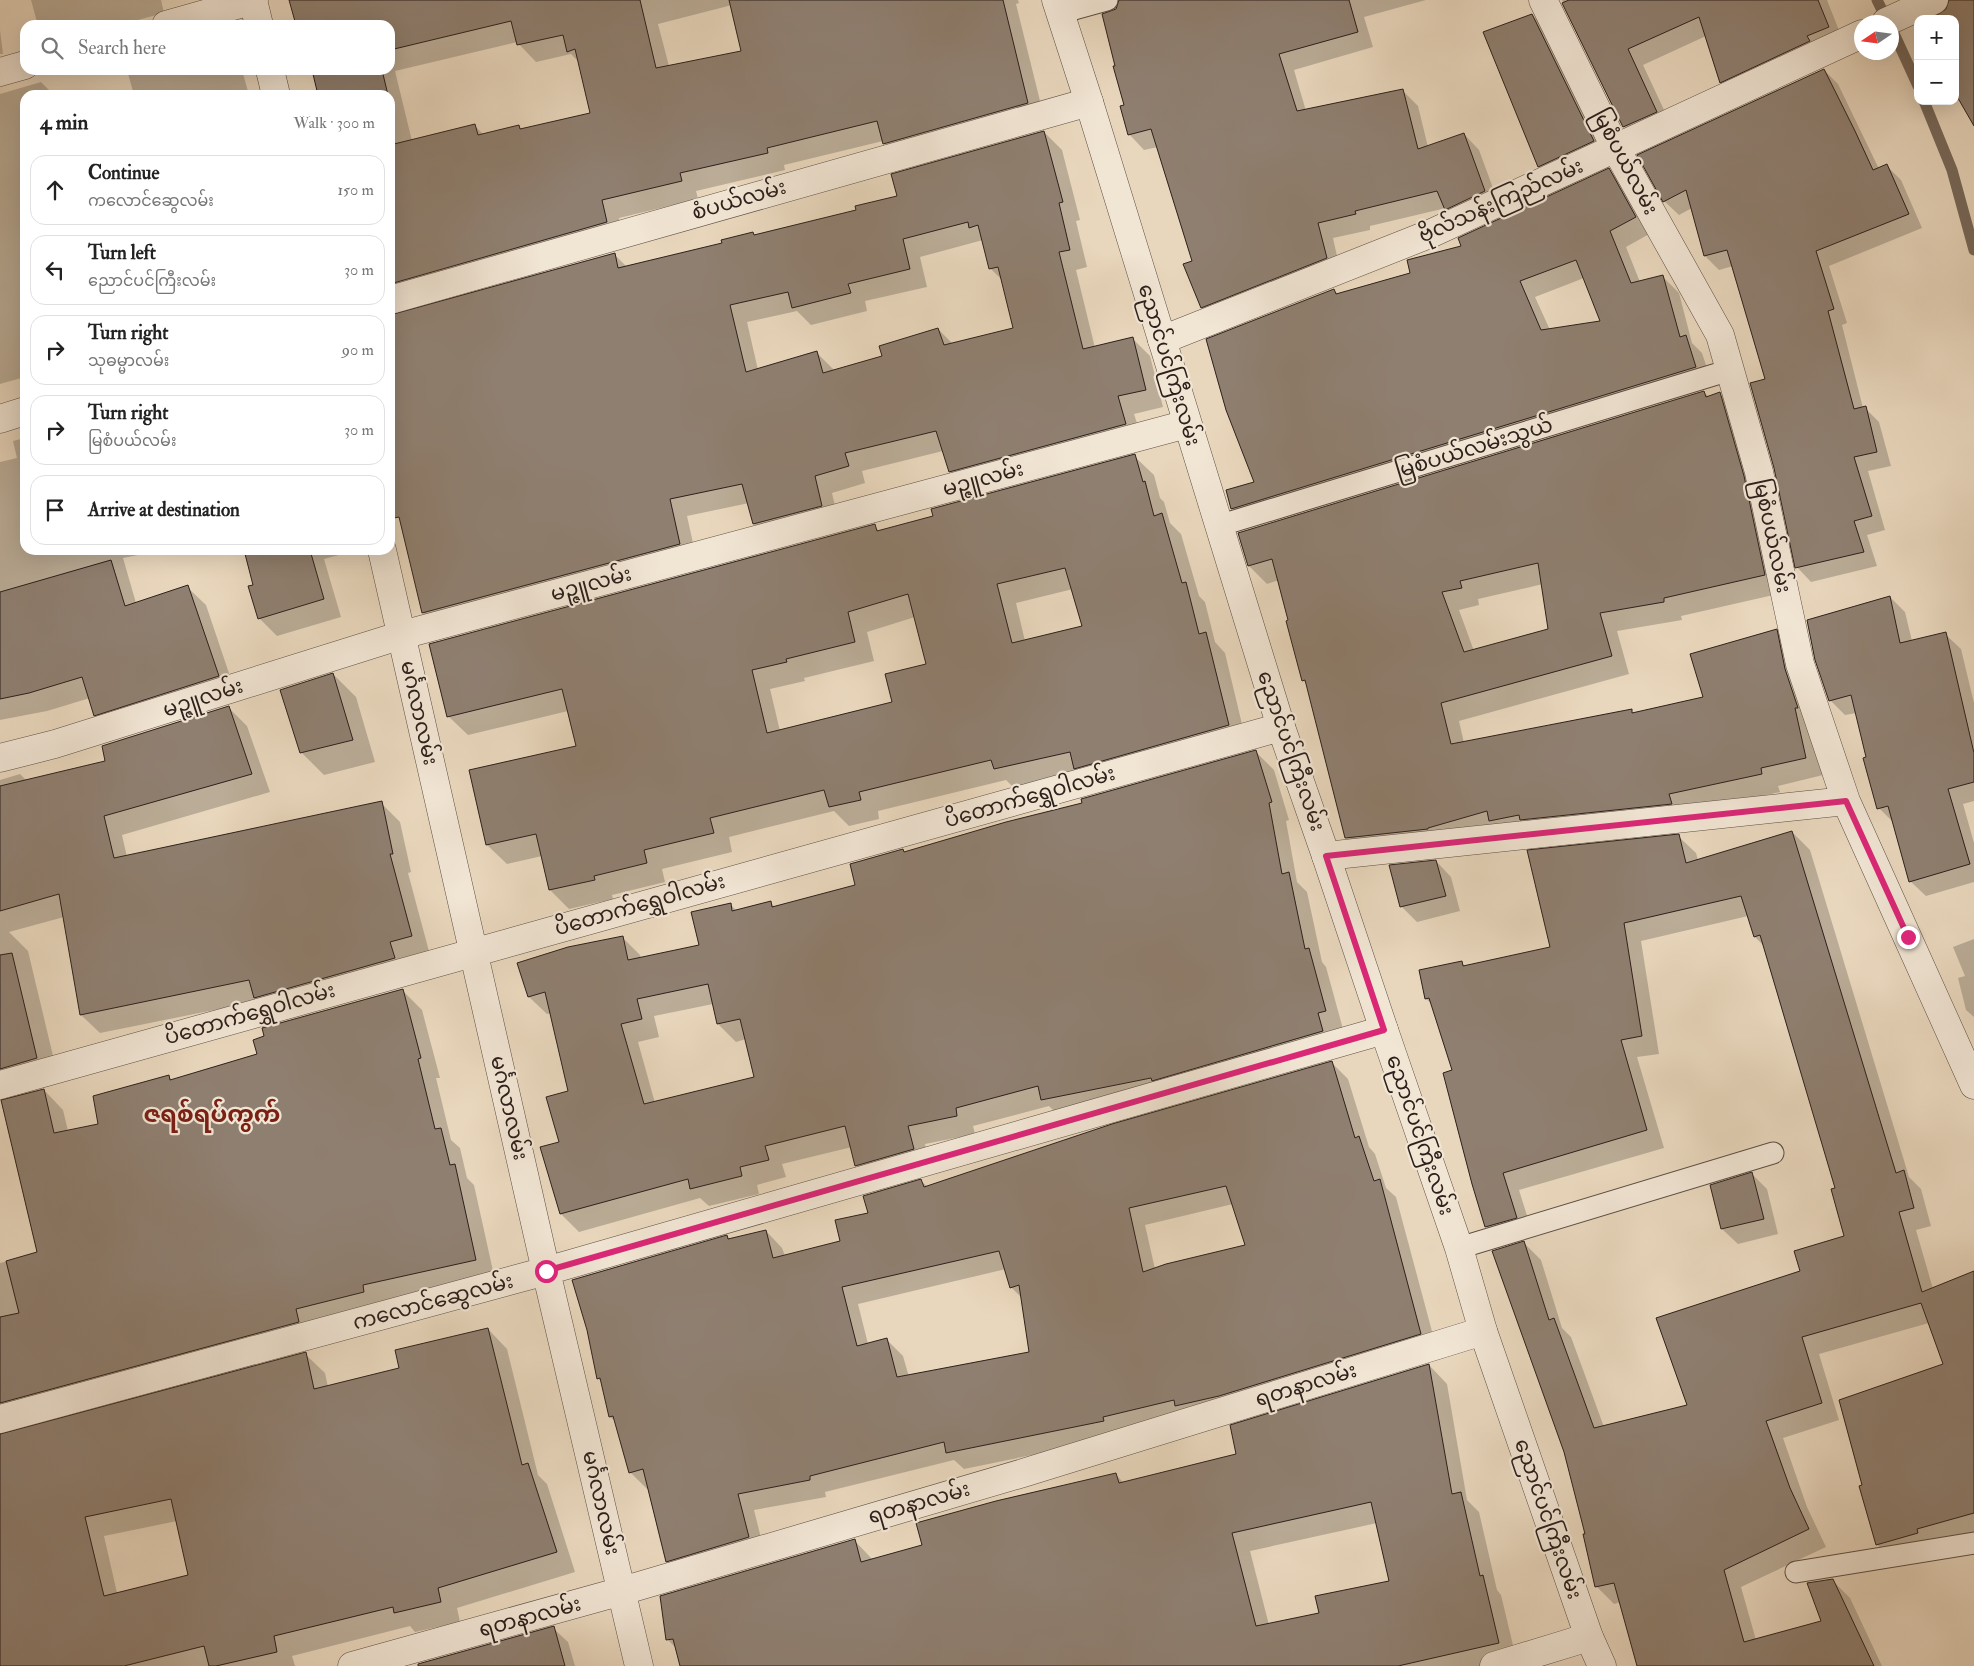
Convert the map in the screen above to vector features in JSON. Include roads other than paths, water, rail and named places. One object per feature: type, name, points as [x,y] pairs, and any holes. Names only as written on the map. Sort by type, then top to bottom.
[{"type":"street","points":[[183,20],[253,0],[258,20]]},
{"type":"street","name":"မြစံပယ်လမ်း","points":[[1543,0],[1616,148],[1720,335],[1759,472],[1800,664],[1846,801],[1974,1085]]},
{"type":"street","points":[[1899,16],[1934,0]]},
{"type":"street","name":"ညောင်ပင်ကြီးလမ်း","points":[[1058,7],[1089,102],[1280,727],[1326,856],[1459,1248],[1483,1331],[1589,1637],[1602,1666]]},
{"type":"street","name":"ဗိုလ်သန်းကြည်လမ်း","points":[[1162,340],[1432,233],[1854,38]]},
{"type":"street","points":[[0,72],[20,66]]},
{"type":"street","points":[[271,75],[275,90]]},
{"type":"street","name":"စံပယ်လမ်း","points":[[395,299],[1089,102]]},
{"type":"street","points":[[0,419],[20,413]]},
{"type":"street","name":"မဉ္ဇူလမ်း","points":[[0,758],[55,744],[402,635],[1187,424]]},
{"type":"street","name":"မင်္ဂလာလမ်း","points":[[383,555],[638,1666]]},
{"type":"street","name":"ပိတောက်ရွှေဝါလမ်း","points":[[0,1084],[1280,727]]},
{"type":"street","points":[[1326,856],[1846,801]]},
{"type":"street","name":"ကလောင်ဆွေလမ်း","points":[[0,1419],[546,1271],[1384,1030]]},
{"type":"street","name":"ရတနာလမ်း","points":[[352,1666],[622,1592],[1023,1473],[1483,1331]]},
{"type":"street","points":[[1494,1666],[1589,1637]]},
{"type":"lane","points":[[1058,7],[1107,0]]},
{"type":"lane","name":"မြစံပယ်လမ်းသွယ်","points":[[1218,526],[1730,370]]},
{"type":"lane","points":[[1459,1248],[1773,1153]]},
{"type":"lane","points":[[1796,1572],[1974,1543]]},
{"type":"waterway","points":[[1877,0],[1884,15]]},
{"type":"waterway","points":[[1899,44],[1914,77]]},
{"type":"waterway","points":[[1926,105],[1952,170],[1974,250]]},
{"type":"district","name":"ဇရစ်ရပ်ကွက်","points":[[212,1114]]}]
